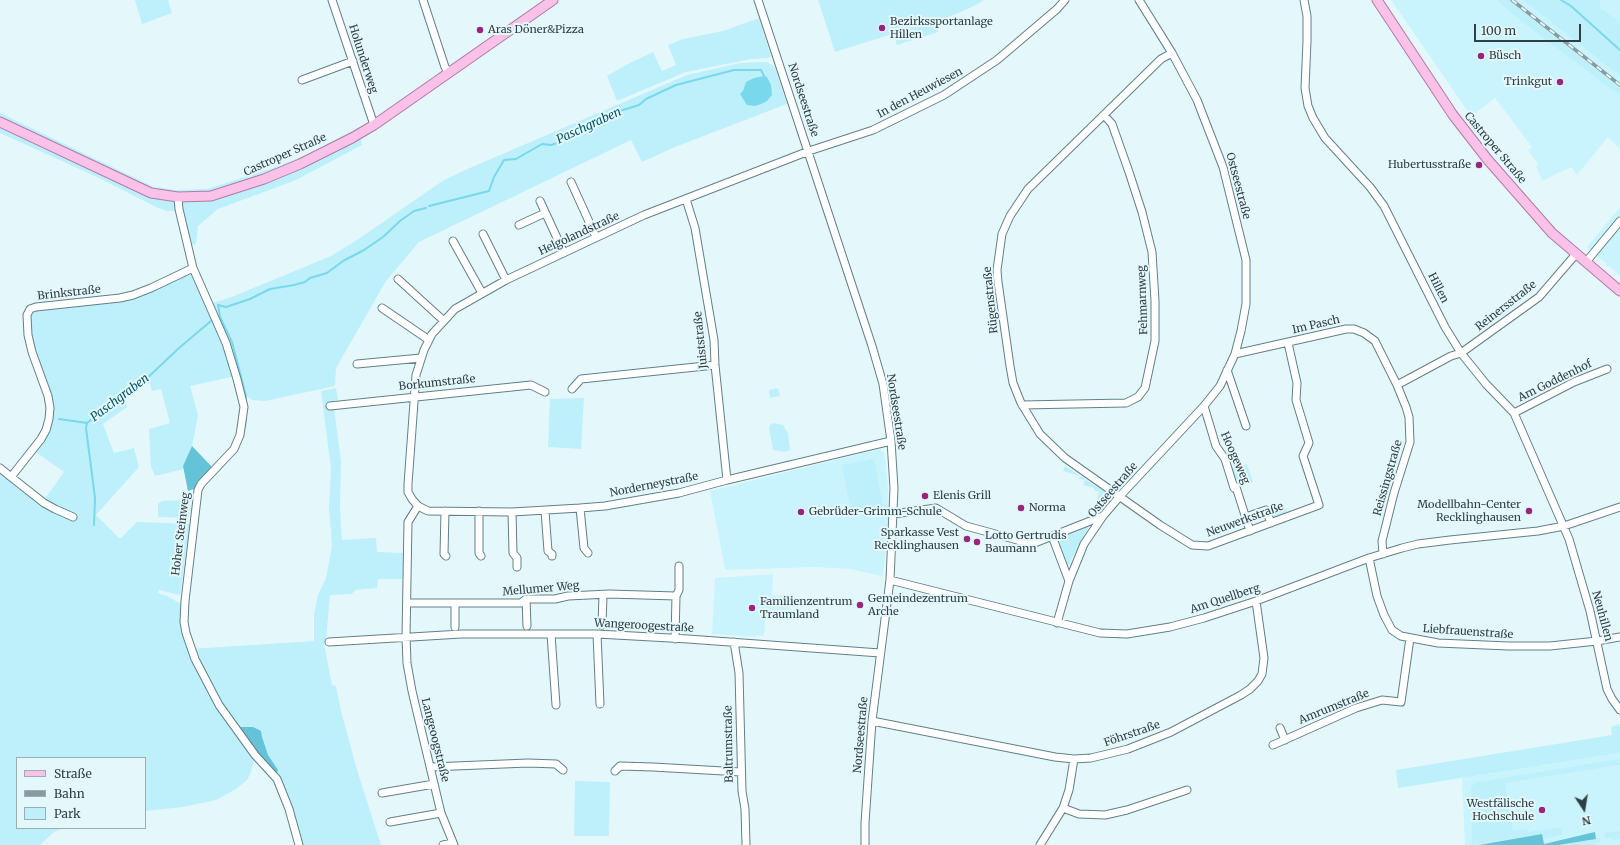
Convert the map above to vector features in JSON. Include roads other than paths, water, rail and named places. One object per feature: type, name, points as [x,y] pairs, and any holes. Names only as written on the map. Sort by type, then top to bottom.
[{"type":"main road","name":"Castroper Straße","points":[[0,122],[150,193],[178,198],[211,196],[264,180],[352,138],[374,125],[553,0]]},
{"type":"main road","name":"Castroper Straße","points":[[1377,0],[1456,120],[1540,221],[1620,291]]},
{"type":"street","name":"Holunderweg","points":[[332,0],[374,125]]},
{"type":"street","points":[[423,0],[445,67],[449,73]]},
{"type":"street","name":"Nordseestraße","points":[[758,0],[872,346],[883,384],[891,441],[894,488],[890,580],[872,721],[865,823],[865,845]]},
{"type":"street","name":"In den Heuwiesen","points":[[809,151],[873,130],[944,95],[997,60],[1034,30],[1065,0]]},
{"type":"street","name":"Ostseestraße","points":[[1057,623],[1069,581],[1084,544],[1103,516],[1204,406],[1220,386],[1235,354],[1246,304],[1246,260],[1223,167],[1197,100],[1172,53],[1139,0]]},
{"type":"street","name":"Hillen","points":[[1304,0],[1307,16],[1305,88],[1308,106],[1313,118],[1325,138],[1370,187],[1384,206],[1445,327],[1461,353],[1486,384],[1514,413],[1564,526]]},
{"type":"street","name":"Rügenstraße","points":[[1120,496],[1054,449],[1040,434],[1022,405],[1013,383],[997,270],[1002,234],[1010,216],[1028,189],[1161,59],[1172,53]]},
{"type":"street","points":[[302,80],[353,61]]},
{"type":"street","name":"Fehmarnweg","points":[[1022,405],[1126,404],[1138,397],[1145,388],[1155,334],[1156,301],[1152,252],[1142,212],[1129,172],[1112,124],[1104,115]]},
{"type":"street","name":"Helgolandstraße","points":[[414,396],[416,375],[421,358],[429,340],[455,310],[482,293],[564,252],[644,216],[809,151]]},
{"type":"street","points":[[571,182],[596,237]]},
{"type":"street","name":"Hoher Steinweg","points":[[178,198],[179,209],[193,268],[226,343],[244,407],[240,435],[234,449],[201,484],[198,490],[184,601],[184,622],[186,633],[195,659],[218,705],[255,756],[277,779],[289,809],[299,845]]},
{"type":"street","name":"Juiststraße","points":[[686,199],[695,228],[714,340],[715,366],[727,480]]},
{"type":"street","points":[[540,201],[564,252]]},
{"type":"street","points":[[519,225],[545,213]]},
{"type":"street","points":[[1586,262],[1620,220]]},
{"type":"street","points":[[483,234],[506,280]]},
{"type":"street","points":[[453,241],[482,293]]},
{"type":"street","name":"Reinersstraße","points":[[1461,353],[1539,296],[1576,254]]},
{"type":"street","name":"Brinkstraße","points":[[11,477],[44,434],[50,414],[48,396],[32,352],[28,335],[27,315],[30,309],[36,307],[120,298],[133,295],[193,268]]},
{"type":"street","points":[[398,279],[444,321]]},
{"type":"street","points":[[382,308],[429,340]]},
{"type":"street","name":"Im Pasch","points":[[1235,354],[1346,329],[1360,330],[1375,341],[1397,386]]},
{"type":"street","name":"Neuwerkstraße","points":[[1120,496],[1192,545],[1208,546],[1319,505],[1303,456],[1309,443],[1296,400],[1298,383],[1288,343]]},
{"type":"street","points":[[1397,386],[1451,356],[1461,353]]},
{"type":"street","points":[[357,364],[421,358]]},
{"type":"street","points":[[572,389],[581,379],[715,366]]},
{"type":"street","name":"Am Goddenhof","points":[[1514,413],[1574,382],[1607,369]]},
{"type":"street","points":[[1228,370],[1246,426]]},
{"type":"street","name":"Borkumstraße","points":[[330,406],[530,385],[545,392]]},
{"type":"street","name":"Reissingstraße","points":[[1383,554],[1382,541],[1394,494],[1410,442],[1409,417],[1397,386]]},
{"type":"street","points":[[406,637],[408,522],[418,506],[408,492],[414,396]]},
{"type":"street","name":"Hoogeweg","points":[[1204,406],[1216,446],[1225,459],[1234,488],[1236,487],[1250,531]]},
{"type":"street","name":"Norderneystraße","points":[[418,506],[428,511],[512,512],[605,506],[679,493],[891,441]]},
{"type":"street","points":[[0,468],[44,503],[73,517]]},
{"type":"street","points":[[1564,526],[1620,507]]},
{"type":"street","points":[[580,508],[584,548],[588,553]]},
{"type":"street","points":[[893,514],[936,508],[966,526],[1032,544],[1103,516]]},
{"type":"street","points":[[1246,517],[1266,510],[1271,523]]},
{"type":"street","points":[[445,511],[444,554],[446,556]]},
{"type":"street","points":[[545,511],[548,551],[552,554],[552,556]]},
{"type":"street","points":[[479,512],[479,553],[481,556]]},
{"type":"street","points":[[512,512],[513,553],[516,558],[517,567]]},
{"type":"street","name":"Am Quellberg","points":[[890,580],[1100,633],[1128,634],[1158,630],[1204,618],[1256,601],[1369,558],[1418,544],[1538,532],[1564,526]]},
{"type":"street","name":"Neuhillen","points":[[1564,526],[1598,641],[1607,688],[1612,699],[1620,710]]},
{"type":"street","points":[[1052,536],[1069,581]]},
{"type":"street","name":"Liebfrauenstraße","points":[[1369,558],[1377,596],[1384,615],[1392,630],[1396,634],[1438,643],[1508,646],[1550,646],[1620,637]]},
{"type":"street","points":[[675,638],[676,596],[679,590],[679,566]]},
{"type":"street","points":[[602,625],[603,595]]},
{"type":"street","name":"Mellumer Weg","points":[[407,604],[521,603],[526,599],[603,595],[676,596]]},
{"type":"street","points":[[526,599],[527,626]]},
{"type":"street","name":"Föhrstraße","points":[[872,721],[1036,754],[1074,759],[1109,754],[1147,743],[1250,689],[1258,681],[1262,674],[1264,658],[1256,601]]},
{"type":"street","points":[[455,603],[455,627]]},
{"type":"street","name":"Wangeroogestraße","points":[[329,642],[461,634],[597,634],[734,642],[880,654]]},
{"type":"street","points":[[551,634],[556,705]]},
{"type":"street","points":[[597,634],[600,704]]},
{"type":"street","name":"Langeoogstraße","points":[[406,637],[407,663],[427,756],[431,767],[441,813],[454,844]]},
{"type":"street","name":"Amrumstraße","points":[[1274,745],[1356,708],[1382,700],[1401,702],[1410,638]]},
{"type":"street","name":"Baltrumstraße","points":[[734,642],[739,673],[741,772],[745,809],[746,845]]},
{"type":"street","points":[[1280,728],[1285,740]]},
{"type":"street","points":[[1040,845],[1063,808],[1069,790],[1074,759]]},
{"type":"street","points":[[431,767],[528,763],[556,764],[563,770]]},
{"type":"street","points":[[615,771],[620,766],[653,766],[741,772]]},
{"type":"street","points":[[382,793],[434,784]]},
{"type":"street","points":[[1063,808],[1079,814],[1104,815],[1127,810],[1187,790]]},
{"type":"street","points":[[390,822],[441,813]]},
{"type":"street","points":[[443,845],[454,844]]},
{"type":"waterway","points":[[1561,0],[1571,6],[1620,50]]},
{"type":"waterway","name":"Paschgraben","points":[[429,206],[489,191],[494,177],[504,160],[516,159],[542,144],[551,145],[558,143],[574,132],[587,129],[607,115],[639,105],[646,99],[676,85],[734,70],[761,70],[764,76]]},
{"type":"waterway","name":"Paschgraben","points":[[246,403],[246,396],[232,342],[220,317],[218,305],[226,307],[250,299],[270,289],[305,282],[310,278],[327,273],[343,261],[364,250],[383,237],[400,221],[414,211],[426,208]]},
{"type":"waterway","name":"Paschgraben","points":[[94,525],[95,498],[86,428],[87,423],[117,399],[143,382],[179,348],[211,321]]},
{"type":"waterway","points":[[245,427],[246,418]]},
{"type":"waterway","points":[[59,419],[87,423]]},
{"type":"railway","points":[[1512,0],[1620,85]]},
{"type":"place","name":"Bezirkssportanlage Hillen","points":[[882,28]]},
{"type":"place","name":"Aras Döner&Pizza","points":[[480,30]]},
{"type":"place","name":"Büsch","points":[[1481,56]]},
{"type":"place","name":"Trinkgut","points":[[1560,82]]},
{"type":"place","name":"Hubertusstraße","points":[[1479,165]]},
{"type":"place","name":"Elenis Grill","points":[[925,496]]},
{"type":"place","name":"Norma","points":[[1021,508]]},
{"type":"place","name":"Modellbahn-Center Recklinghausen","points":[[1529,511]]},
{"type":"place","name":"Gebrüder-Grimm-Schule","points":[[801,512]]},
{"type":"place","name":"Sparkasse Vest Recklinghausen","points":[[967,539]]},
{"type":"place","name":"Lotto Gertrudis Baumann","points":[[977,542]]},
{"type":"place","name":"Gemeindezentrum Arche","points":[[860,605]]},
{"type":"place","name":"Familienzentrum Traumland","points":[[752,608]]},
{"type":"place","name":"Westfälische Hochschule","points":[[1542,810]]}]
